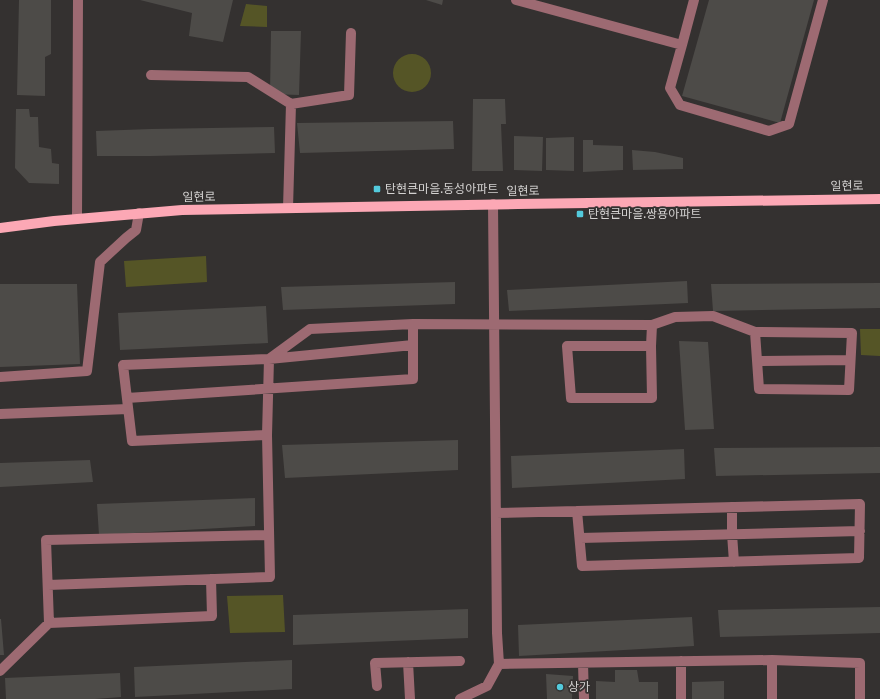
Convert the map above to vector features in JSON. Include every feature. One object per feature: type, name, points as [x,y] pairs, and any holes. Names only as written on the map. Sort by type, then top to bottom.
[{"type":"main road","name":"일현로","points":[[0,228],[54,221],[182,210],[880,199]]},
{"type":"street","points":[[78,0],[78,219]]},
{"type":"street","points":[[516,0],[682,45]]},
{"type":"street","points":[[694,0],[670,88],[680,106],[769,131],[789,124],[823,0]]},
{"type":"street","points":[[151,75],[248,78],[291,104],[349,95],[351,33]]},
{"type":"street","points":[[288,208],[291,104]]},
{"type":"street","points":[[460,699],[487,686],[499,664],[497,633],[493,204]]},
{"type":"street","points":[[0,377],[87,371],[100,262],[136,230],[139,213]]},
{"type":"street","points":[[269,359],[310,329],[413,324],[652,325],[674,317],[713,316],[755,332],[852,333],[849,390],[759,389],[755,332]]},
{"type":"street","points":[[127,398],[412,380],[413,324]]},
{"type":"street","points":[[651,346],[567,346],[571,398],[652,398],[652,325]]},
{"type":"street","points":[[267,435],[132,441],[123,365],[269,359],[413,345]]},
{"type":"street","points":[[48,585],[270,577],[267,435],[269,359]]},
{"type":"street","points":[[757,360],[850,360]]},
{"type":"street","points":[[0,414],[128,409]]},
{"type":"street","points":[[496,513],[860,504],[859,558],[582,566],[577,511]]},
{"type":"street","points":[[732,507],[734,562]]},
{"type":"street","points":[[580,538],[860,531]]},
{"type":"street","points":[[50,624],[46,540],[269,535]]},
{"type":"street","points":[[0,671],[50,624],[212,616],[211,579]]},
{"type":"street","points":[[499,664],[772,660],[860,663],[860,699]]},
{"type":"street","points":[[772,660],[772,699]]},
{"type":"street","points":[[377,686],[375,663],[460,661]]},
{"type":"street","points":[[681,661],[681,699]]},
{"type":"street","points":[[408,662],[410,699]]},
{"type":"street","points":[[583,663],[584,699]]},
{"type":"shaded area","points":[[246,4],[267,6],[267,27],[240,26]]},
{"type":"shaded area","points":[[408,54],[416,54],[423,57],[428,62],[431,73],[428,84],[423,89],[416,92],[408,92],[401,89],[396,84],[393,77],[393,69],[396,62],[401,57]]},
{"type":"shaded area","points":[[206,256],[207,282],[126,287],[124,261]]},
{"type":"shaded area","points":[[860,329],[880,329],[880,356],[861,355]]},
{"type":"shaded area","points":[[283,595],[285,632],[230,633],[227,596]]},
{"type":"building","points":[[19,0],[51,0],[51,54],[45,57],[45,96],[17,95]]},
{"type":"building","points":[[140,0],[233,0],[223,42],[189,36],[192,13]]},
{"type":"building","points":[[426,0],[443,0],[442,5]]},
{"type":"building","points":[[709,0],[814,0],[780,123],[682,96]]},
{"type":"building","points":[[271,31],[301,31],[299,95],[270,94]]},
{"type":"building","points":[[473,99],[505,99],[506,124],[501,124],[503,171],[472,171]]},
{"type":"building","points":[[16,109],[29,109],[30,117],[38,117],[39,147],[51,149],[52,163],[59,164],[59,184],[29,183],[15,168]]},
{"type":"building","points":[[453,121],[454,149],[300,153],[297,123]]},
{"type":"building","points":[[274,127],[275,153],[97,156],[96,131]]},
{"type":"building","points":[[514,136],[543,137],[542,171],[514,170]]},
{"type":"building","points":[[574,137],[574,171],[546,170],[546,138]]},
{"type":"building","points":[[583,140],[593,140],[593,145],[623,146],[623,170],[583,172]]},
{"type":"building","points":[[632,150],[655,152],[683,158],[683,169],[633,170]]},
{"type":"building","points":[[687,281],[688,303],[509,311],[507,290]]},
{"type":"building","points":[[455,282],[455,304],[283,310],[281,287]]},
{"type":"building","points":[[880,283],[880,308],[713,311],[711,284]]},
{"type":"building","points":[[0,284],[77,284],[80,364],[0,367]]},
{"type":"building","points":[[266,306],[268,343],[120,350],[118,313]]},
{"type":"building","points":[[679,341],[708,342],[714,429],[685,430]]},
{"type":"building","points":[[458,440],[458,470],[285,478],[282,445]]},
{"type":"building","points":[[880,447],[880,473],[716,476],[714,448]]},
{"type":"building","points":[[684,449],[685,479],[512,488],[511,456]]},
{"type":"building","points":[[90,460],[93,482],[0,487],[0,463]]},
{"type":"building","points":[[255,498],[255,526],[99,535],[97,504]]},
{"type":"building","points":[[880,607],[880,633],[720,637],[718,610]]},
{"type":"building","points":[[468,609],[468,638],[293,645],[293,615]]},
{"type":"building","points":[[692,617],[694,646],[519,656],[518,625]]},
{"type":"building","points":[[1,619],[4,655],[0,655]]},
{"type":"building","points":[[292,660],[292,689],[135,697],[134,667]]},
{"type":"building","points":[[615,670],[637,670],[639,682],[658,682],[658,699],[596,699],[596,681],[615,682]]},
{"type":"building","points":[[120,673],[121,697],[95,699],[6,699],[5,678]]},
{"type":"building","name":"상가","points":[[546,674],[573,676],[572,699],[547,699]]},
{"type":"building","points":[[724,681],[724,699],[692,699],[692,682]]},
{"type":"place","name":"탄현큰마을.동성아파트","points":[[377,189]]},
{"type":"place","name":"탄현큰마을.쌍용아파트","points":[[580,214]]},
{"type":"place","name":"상가","points":[[560,687]]}]
